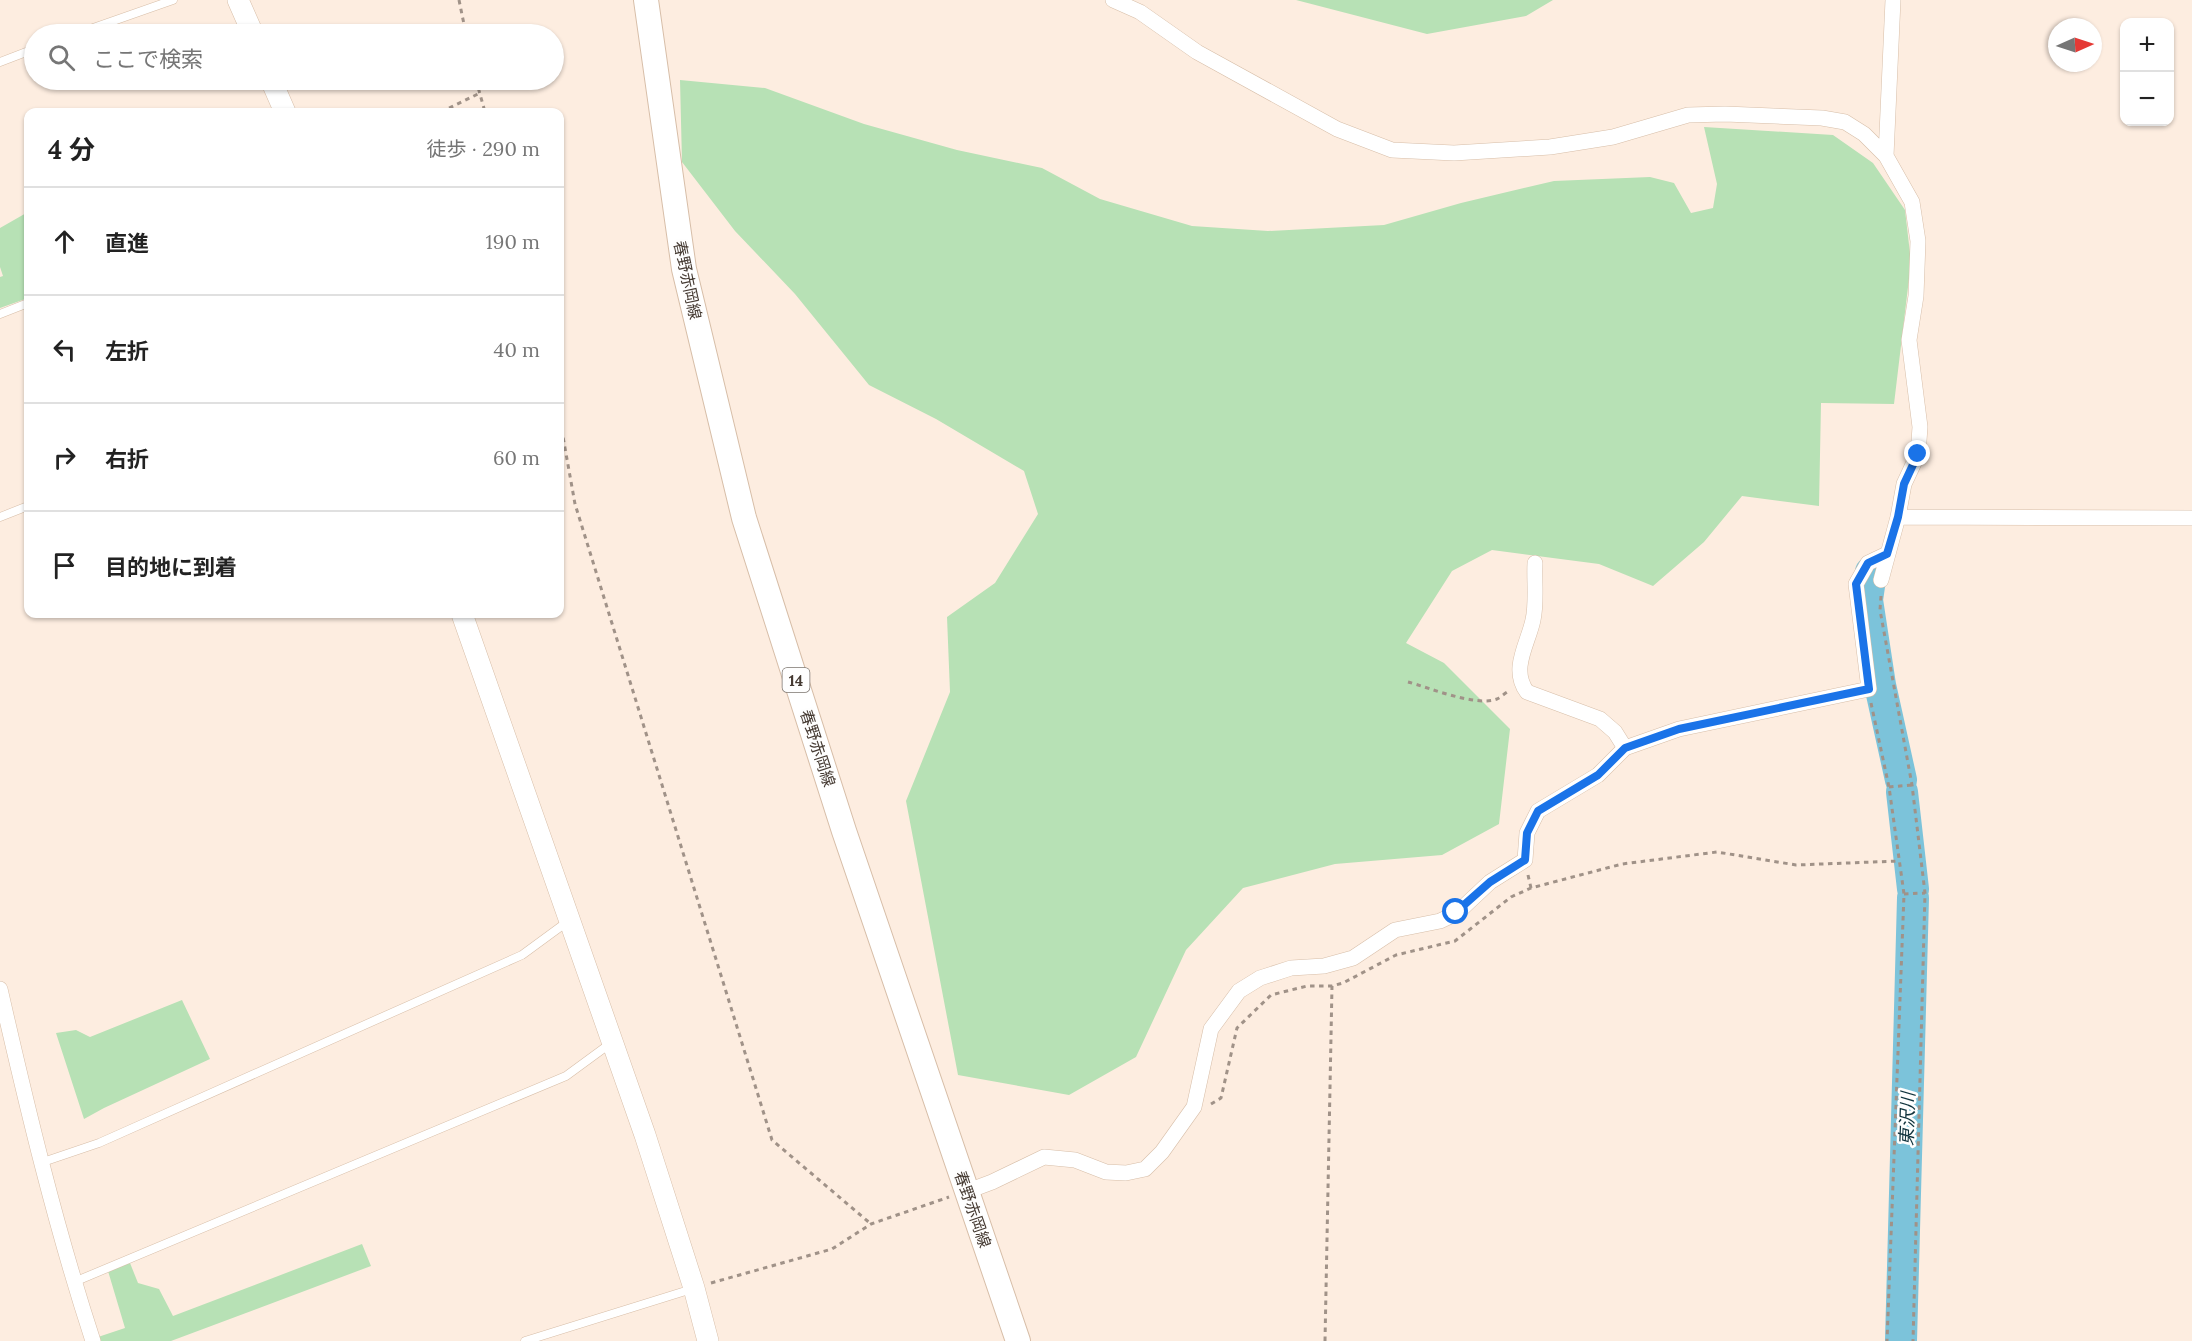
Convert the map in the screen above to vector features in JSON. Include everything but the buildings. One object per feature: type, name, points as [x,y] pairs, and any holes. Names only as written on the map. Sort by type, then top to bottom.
[{"type":"main road","name":"春野赤岡線","points":[[646,0],[684,269],[744,518],[844,831],[1018,1341]]},
{"type":"street","points":[[238,0],[249,24]]},
{"type":"street","points":[[1113,0],[1140,12],[1197,52],[1336,129],[1392,150],[1454,153],[1550,147],[1613,137],[1689,115],[1725,114],[1822,118],[1845,122],[1864,134],[1886,156],[1912,202],[1918,241],[1916,296],[1909,340],[1920,427],[1918,454],[1904,484],[1898,517],[1881,580]]},
{"type":"street","points":[[1886,156],[1893,0]]},
{"type":"street","points":[[275,90],[283,108]]},
{"type":"street","points":[[1898,517],[2192,518]]},
{"type":"street","points":[[968,1191],[1044,1157],[1076,1160],[1106,1172],[1126,1173],[1145,1169],[1162,1152],[1194,1107],[1211,1029],[1239,992],[1260,978],[1291,968],[1324,966],[1353,958],[1395,930],[1440,921],[1456,912],[1490,882],[1525,860],[1527,833],[1538,811],[1598,775],[1625,748],[1679,729],[1869,689],[1856,584],[1868,563],[1887,554]]},
{"type":"street","points":[[1535,563],[1533,619],[1521,654],[1520,684],[1527,693],[1600,719],[1615,732],[1625,748]]},
{"type":"street","points":[[463,618],[645,1135],[694,1288],[708,1341]]},
{"type":"street","points":[[0,988],[40,1163],[93,1341]]},
{"type":"lane","points":[[104,24],[172,0]]},
{"type":"lane","points":[[0,62],[24,53]]},
{"type":"lane","points":[[0,314],[24,305]]},
{"type":"lane","points":[[0,518],[24,508]]},
{"type":"lane","points":[[40,1163],[99,1143],[522,955],[569,920]]},
{"type":"lane","points":[[74,1282],[566,1076],[612,1043]]},
{"type":"lane","points":[[525,1341],[694,1288]]},
{"type":"path","points":[[459,0],[464,24]]},
{"type":"path","points":[[479,90],[484,108]]},
{"type":"path","points":[[449,108],[480,93]]},
{"type":"path","points":[[564,442],[575,504],[772,1140],[872,1224]]},
{"type":"path","points":[[1881,580],[1880,610],[1912,785],[1925,893],[1913,1341]]},
{"type":"path","points":[[1408,682],[1465,698],[1485,700],[1497,699],[1520,684]]},
{"type":"path","points":[[1869,689],[1889,787],[1904,894],[1887,1341]]},
{"type":"path","points":[[1889,787],[1912,785]]},
{"type":"path","points":[[1194,1107],[1207,1107],[1221,1098],[1237,1028],[1271,995],[1307,986],[1332,986],[1343,983],[1396,955],[1455,941],[1511,897],[1531,888],[1622,864],[1717,852],[1796,865],[1899,861]]},
{"type":"path","points":[[1904,894],[1925,893]]},
{"type":"path","points":[[1325,1341],[1332,986]]},
{"type":"path","points":[[694,1288],[832,1249],[872,1224],[968,1191]]},
{"type":"green space","points":[[1296,0],[1553,0],[1526,16],[1427,34]]},
{"type":"green space","points":[[680,80],[765,88],[864,124],[957,150],[1042,168],[1100,199],[1192,226],[1268,231],[1384,225],[1461,203],[1554,181],[1650,177],[1674,183],[1691,213],[1713,208],[1717,184],[1704,127],[1833,135],[1873,163],[1905,210],[1911,262],[1894,404],[1821,403],[1819,506],[1742,496],[1704,542],[1653,586],[1599,564],[1492,550],[1452,571],[1406,643],[1444,663],[1510,729],[1499,824],[1442,855],[1335,864],[1243,888],[1186,950],[1136,1057],[1069,1095],[958,1075],[906,801],[950,692],[947,617],[995,583],[1038,514],[1024,471],[936,419],[869,385],[795,294],[735,231],[682,162]]},
{"type":"green space","points":[[24,214],[24,299],[0,308],[0,277],[3,276],[0,267],[0,228]]},
{"type":"green space","points":[[182,1000],[210,1059],[84,1119],[56,1033],[76,1030],[90,1037]]},
{"type":"green space","points":[[362,1244],[371,1266],[171,1341],[99,1341],[98,1337],[125,1328],[108,1271],[130,1263],[138,1283],[159,1289],[173,1316]]},
{"type":"waterway","name":"東沢川","points":[[1871,572],[1867,600],[1880,685],[1901,780]]},
{"type":"waterway","name":"東沢川","points":[[1902,792],[1913,889]]},
{"type":"waterway","name":"東沢川","points":[[1901,1341],[1913,898]]},
{"type":"route","points":[[1456,912],[1490,882],[1525,860],[1527,833],[1538,811],[1598,775],[1625,748],[1679,729],[1869,689],[1856,584],[1868,563],[1887,554],[1898,517],[1904,484],[1918,454]]}]
